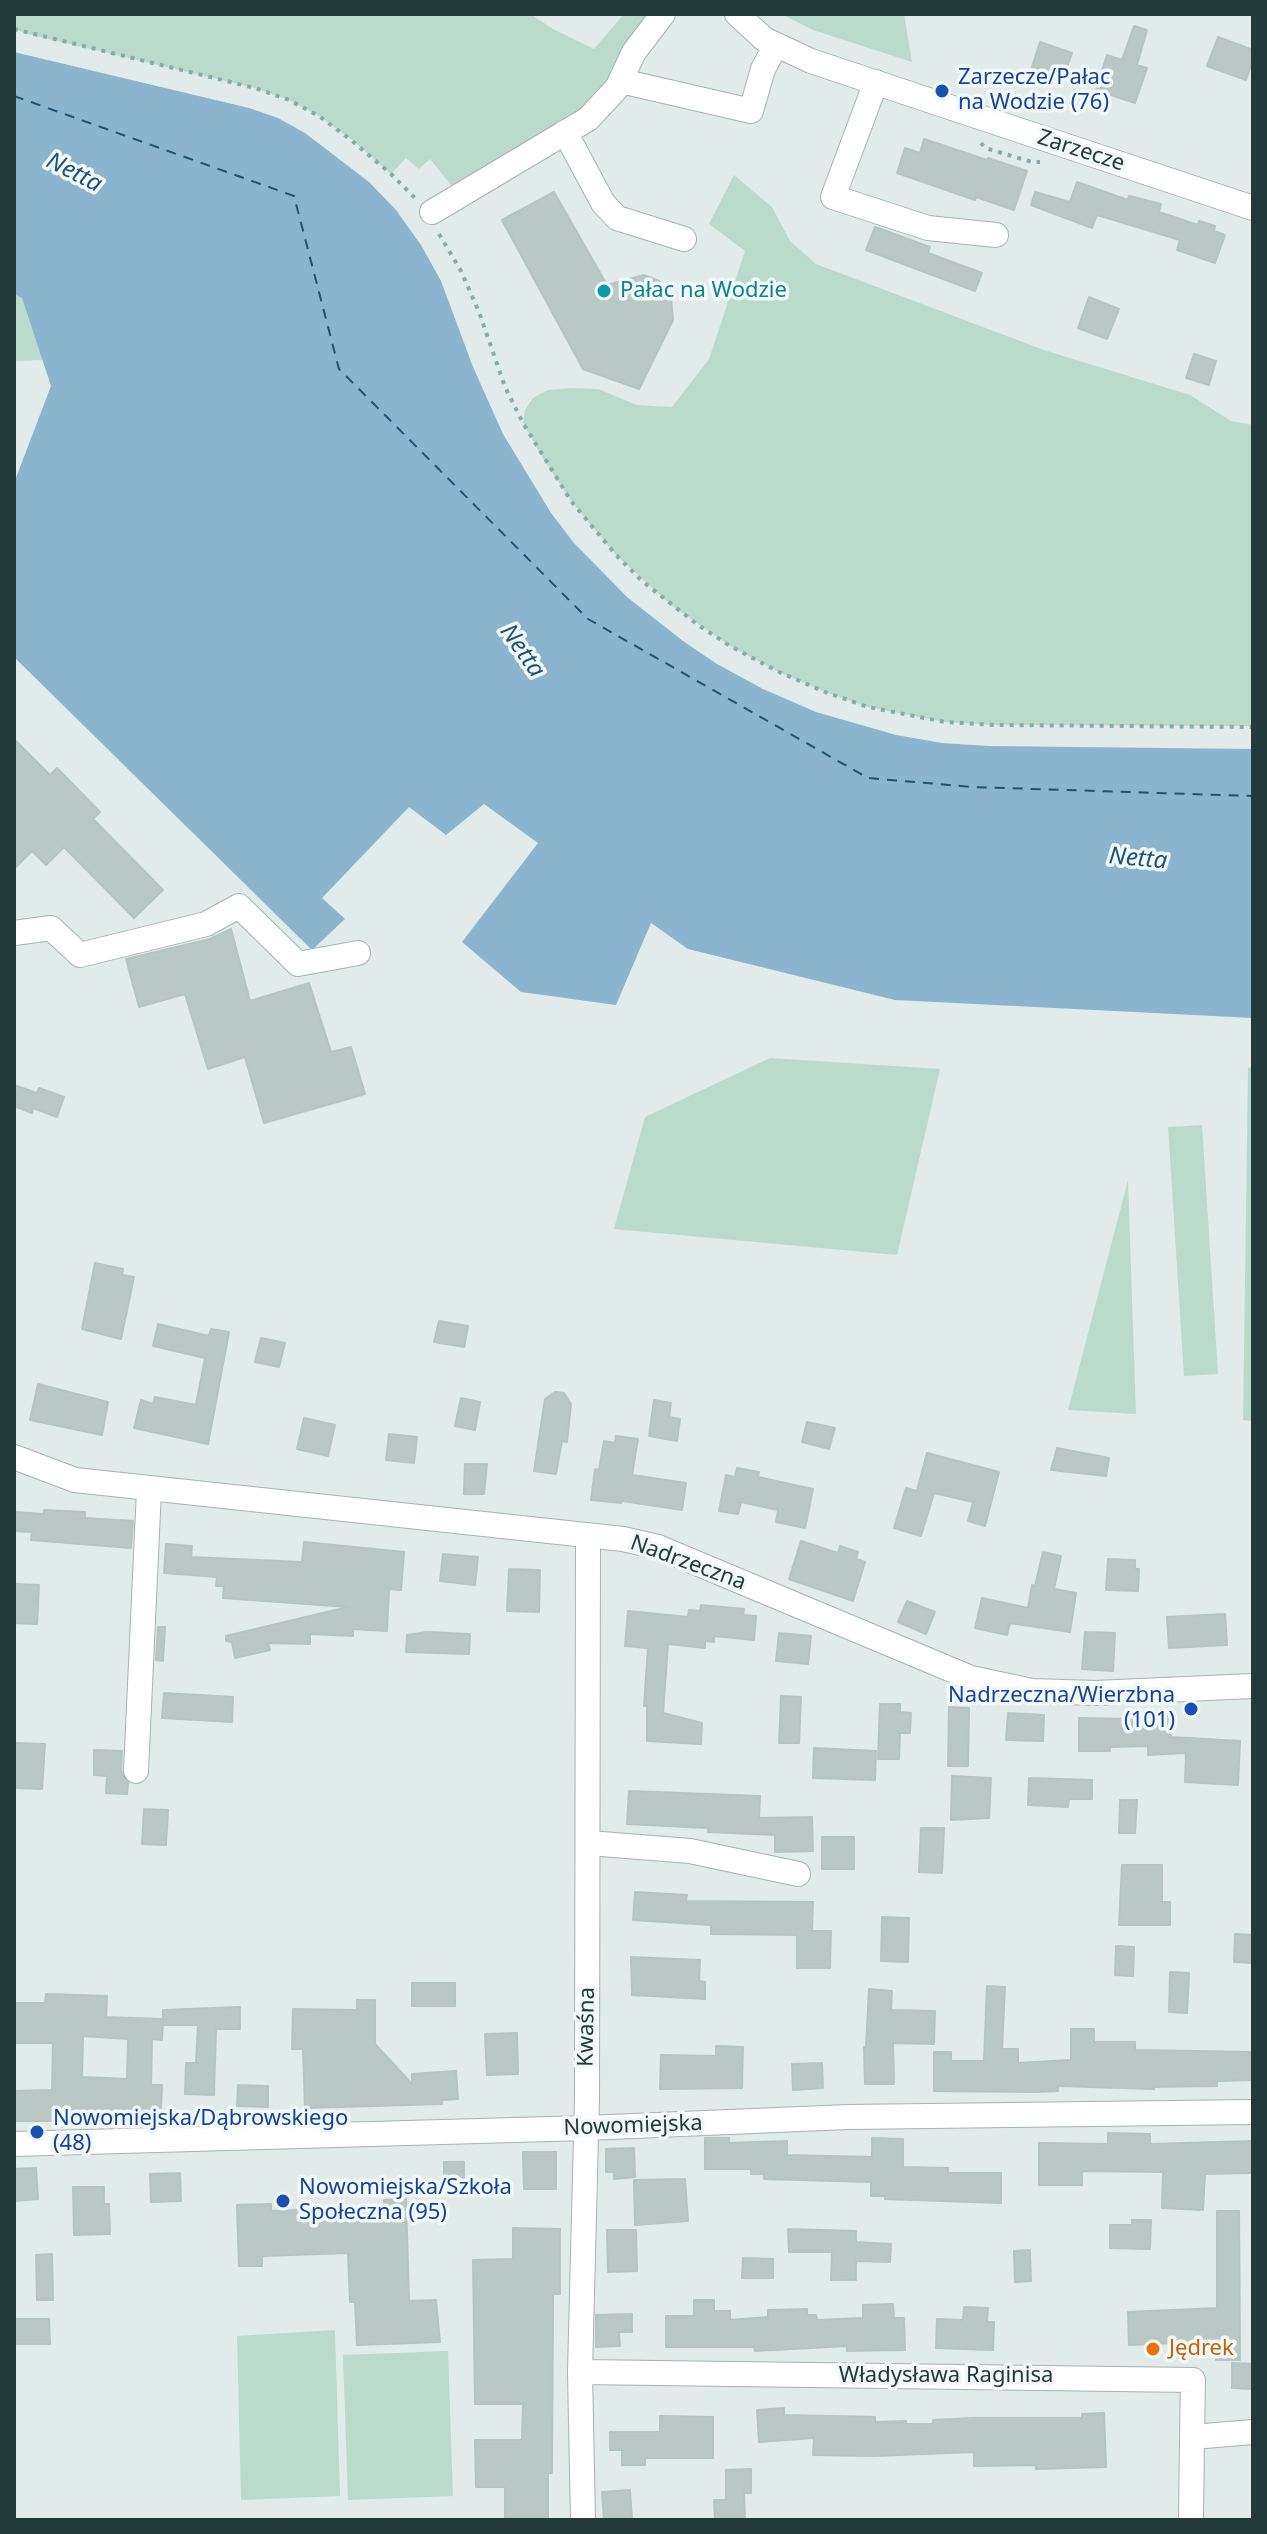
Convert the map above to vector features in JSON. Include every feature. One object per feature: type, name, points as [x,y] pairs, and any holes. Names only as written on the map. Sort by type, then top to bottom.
[{"type":"street","points":[[432,212],[588,119],[617,88],[634,52],[663,14]]},
{"type":"street","name":"Zarzecze","points":[[737,14],[764,39],[811,61],[1253,208]]},
{"type":"street","points":[[621,81],[751,111],[763,69],[776,45]]},
{"type":"street","points":[[876,82],[833,197],[928,228],[996,235]]},
{"type":"street","points":[[565,132],[603,203],[617,218],[684,239]]},
{"type":"street","points":[[14,933],[51,928],[80,955],[206,924],[239,906],[298,964],[358,953]]},
{"type":"street","name":"Nadrzeczna","points":[[14,1457],[75,1480],[623,1539],[658,1547],[971,1678],[1032,1691],[1095,1693],[1253,1686]]},
{"type":"street","points":[[136,1771],[149,1490]]},
{"type":"street","name":"Kwaśna","points":[[583,2520],[580,2372],[589,1843],[588,1535]]},
{"type":"street","points":[[589,1843],[690,1851],[798,1874]]},
{"type":"street","name":"Nowomiejska","points":[[14,2144],[586,2128],[848,2117],[1253,2112]]},
{"type":"street","name":"Władysława Raginisa","points":[[580,2372],[1193,2380],[1192,2437]]},
{"type":"street","points":[[1191,2520],[1192,2437],[1253,2432]]},
{"type":"path","points":[[14,29],[255,88],[289,100],[319,116],[351,140],[432,212],[439,234],[461,271],[479,312],[505,387],[537,448],[571,501],[642,581],[730,646],[825,692],[868,707],[945,722],[1253,727]]},
{"type":"green space","points":[[14,14],[530,14],[594,49],[624,14],[653,14],[606,94],[455,190],[430,159],[419,169],[406,158],[391,174],[351,139],[319,116],[289,100],[255,88],[28,34],[14,29]]},
{"type":"green space","points":[[781,14],[904,14],[912,62],[813,30]]},
{"type":"green space","points":[[734,175],[772,207],[790,241],[816,264],[1044,350],[1190,395],[1231,421],[1253,425],[1253,726],[995,725],[945,722],[868,707],[777,671],[730,646],[671,605],[616,555],[571,501],[544,460],[523,423],[525,410],[533,398],[548,390],[571,388],[598,389],[637,405],[672,407],[709,359],[745,251],[709,224]]},
{"type":"green space","points":[[14,294],[22,298],[43,360],[14,361]]},
{"type":"green space","points":[[770,1058],[940,1069],[897,1255],[614,1229],[645,1117]]},
{"type":"green space","points":[[1253,1067],[1253,1421],[1243,1420],[1248,1068]]},
{"type":"green space","points":[[1202,1125],[1218,1374],[1184,1376],[1168,1127]]},
{"type":"green space","points":[[1128,1180],[1136,1414],[1068,1410]]},
{"type":"green space","points":[[335,2330],[340,2496],[241,2500],[237,2336]]},
{"type":"green space","points":[[448,2351],[453,2496],[348,2500],[343,2355]]},
{"type":"water","name":"Netta","points":[[14,52],[249,108],[278,118],[305,133],[369,182],[396,210],[441,281],[473,367],[503,434],[551,513],[574,543],[627,597],[717,664],[763,689],[816,712],[896,735],[942,743],[1253,749],[1253,1018],[895,1000],[688,949],[651,923],[616,1005],[521,992],[462,942],[538,843],[484,804],[446,835],[409,807],[322,898],[345,919],[312,950],[14,657],[14,483],[51,386],[22,298],[14,294]]},
{"type":"building","points":[[1134,26],[1147,30],[1137,65],[1147,68],[1135,103],[1096,90],[1107,55],[1122,60]]},
{"type":"building","points":[[1218,37],[1253,50],[1246,80],[1207,66]]},
{"type":"building","points":[[1040,42],[1072,53],[1063,78],[1032,67]]},
{"type":"building","points":[[924,139],[1027,171],[1014,210],[897,173],[905,148],[920,153]]},
{"type":"building","points":[[1077,182],[1128,200],[1129,196],[1161,204],[1159,212],[1198,225],[1199,221],[1215,226],[1214,231],[1225,235],[1215,263],[1177,250],[1180,240],[1097,215],[1092,228],[1031,205],[1035,192],[1070,202]]},
{"type":"building","name":"Pałac na Wodzie","points":[[554,192],[607,285],[644,275],[659,281],[671,298],[673,320],[639,389],[583,369],[502,220]]},
{"type":"building","points":[[875,227],[930,247],[928,253],[982,273],[975,291],[866,250]]},
{"type":"building","points":[[1089,297],[1119,309],[1107,339],[1078,328]]},
{"type":"building","points":[[1194,354],[1216,361],[1209,385],[1186,378]]},
{"type":"building","points":[[14,739],[50,775],[57,768],[100,812],[93,819],[163,890],[134,918],[64,847],[46,865],[32,851],[14,869]]},
{"type":"building","points":[[231,929],[250,1001],[309,983],[331,1052],[351,1047],[365,1094],[264,1123],[245,1057],[208,1069],[185,994],[139,1007],[126,959],[210,939]]},
{"type":"building","points":[[14,1085],[37,1093],[39,1088],[64,1097],[57,1117],[33,1108],[32,1113],[14,1106]]},
{"type":"building","points":[[95,1263],[123,1269],[122,1275],[134,1277],[121,1339],[82,1329]]},
{"type":"building","points":[[439,1321],[468,1326],[464,1347],[434,1342]]},
{"type":"building","points":[[158,1324],[209,1336],[211,1329],[229,1332],[208,1444],[134,1428],[141,1400],[153,1404],[155,1397],[196,1405],[205,1358],[153,1346]]},
{"type":"building","points":[[261,1338],[285,1343],[279,1367],[255,1362]]},
{"type":"building","points":[[38,1384],[108,1402],[102,1435],[30,1420]]},
{"type":"building","points":[[555,1392],[564,1393],[571,1404],[567,1442],[562,1441],[556,1474],[534,1471],[545,1399]]},
{"type":"building","points":[[461,1398],[480,1402],[475,1430],[455,1426]]},
{"type":"building","points":[[654,1400],[671,1403],[669,1417],[680,1419],[677,1441],[649,1436]]},
{"type":"building","points":[[304,1418],[335,1425],[328,1456],[297,1449]]},
{"type":"building","points":[[807,1422],[835,1428],[829,1449],[802,1442]]},
{"type":"building","points":[[389,1434],[417,1437],[414,1463],[386,1460]]},
{"type":"building","points":[[616,1436],[638,1439],[632,1475],[686,1483],[682,1510],[591,1500],[595,1469],[599,1470],[604,1441],[615,1443]]},
{"type":"building","points":[[1057,1448],[1109,1458],[1106,1476],[1051,1470]]},
{"type":"building","points":[[927,1453],[999,1472],[985,1526],[968,1521],[973,1502],[934,1493],[921,1536],[894,1528],[906,1488],[917,1491]]},
{"type":"building","points":[[465,1464],[487,1464],[484,1494],[464,1494]]},
{"type":"building","points":[[737,1468],[759,1472],[758,1477],[813,1489],[805,1528],[776,1522],[778,1510],[741,1502],[738,1514],[719,1511],[726,1475],[735,1477]]},
{"type":"building","points":[[44,1510],[85,1512],[85,1518],[133,1521],[131,1548],[31,1540],[32,1532],[14,1531],[14,1512],[44,1514]]},
{"type":"building","points":[[801,1541],[838,1553],[840,1546],[858,1552],[856,1559],[865,1562],[853,1601],[789,1579]]},
{"type":"building","points":[[304,1542],[404,1552],[401,1590],[389,1589],[387,1631],[353,1629],[353,1636],[310,1634],[310,1644],[268,1643],[270,1650],[235,1658],[232,1642],[226,1641],[226,1636],[348,1607],[223,1598],[224,1586],[216,1586],[217,1577],[164,1573],[166,1544],[192,1546],[191,1557],[302,1562]]},
{"type":"building","points":[[1043,1552],[1061,1556],[1054,1589],[1076,1593],[1070,1632],[1010,1623],[1007,1635],[975,1628],[982,1598],[1028,1608]]},
{"type":"building","points":[[443,1554],[478,1557],[475,1585],[440,1581]]},
{"type":"building","points":[[1108,1559],[1135,1560],[1135,1569],[1139,1569],[1138,1591],[1106,1590]]},
{"type":"building","points":[[509,1569],[540,1570],[539,1612],[507,1611]]},
{"type":"building","points":[[14,1584],[39,1585],[37,1624],[14,1623]]},
{"type":"building","points":[[907,1601],[935,1612],[926,1634],[898,1622]]},
{"type":"building","points":[[701,1605],[744,1609],[743,1615],[756,1616],[754,1640],[714,1636],[714,1642],[705,1641],[705,1648],[668,1644],[663,1713],[702,1723],[701,1744],[647,1741],[647,1706],[644,1706],[648,1648],[625,1646],[628,1611],[688,1617],[689,1610],[700,1611]]},
{"type":"building","points":[[1225,1614],[1227,1645],[1169,1648],[1167,1617]]},
{"type":"building","points":[[158,1627],[165,1627],[163,1661],[156,1660]]},
{"type":"building","points":[[427,1632],[470,1634],[469,1654],[406,1652],[407,1635]]},
{"type":"building","points":[[1085,1632],[1115,1633],[1113,1671],[1082,1669]]},
{"type":"building","points":[[779,1633],[811,1636],[808,1664],[776,1661]]},
{"type":"building","points":[[164,1693],[233,1697],[232,1722],[162,1718]]},
{"type":"building","points":[[781,1696],[801,1697],[799,1743],[779,1743]]},
{"type":"building","points":[[880,1704],[900,1704],[900,1712],[911,1713],[910,1733],[900,1733],[899,1759],[878,1759]]},
{"type":"building","points":[[949,1707],[969,1708],[968,1766],[948,1766]]},
{"type":"building","points":[[1008,1713],[1044,1715],[1043,1741],[1006,1740]]},
{"type":"building","points":[[1128,1716],[1171,1716],[1171,1737],[1240,1741],[1238,1785],[1185,1782],[1186,1753],[1148,1755],[1148,1746],[1079,1751],[1079,1718],[1128,1719]]},
{"type":"building","points":[[14,1743],[45,1744],[42,1789],[14,1788]]},
{"type":"building","points":[[814,1748],[876,1751],[875,1780],[813,1778]]},
{"type":"building","points":[[94,1750],[122,1751],[121,1771],[128,1783],[127,1794],[106,1793],[107,1776],[94,1775]]},
{"type":"building","points":[[952,1776],[991,1778],[989,1818],[951,1820]]},
{"type":"building","points":[[1029,1778],[1092,1780],[1092,1799],[1069,1799],[1068,1807],[1028,1805]]},
{"type":"building","points":[[629,1791],[760,1796],[759,1818],[812,1817],[813,1851],[775,1852],[775,1835],[627,1824]]},
{"type":"building","points":[[1120,1800],[1137,1800],[1135,1833],[1119,1833]]},
{"type":"building","points":[[144,1809],[168,1810],[166,1845],[142,1844]]},
{"type":"building","points":[[921,1828],[944,1828],[942,1873],[919,1872]]},
{"type":"building","points":[[822,1837],[854,1837],[854,1869],[822,1869]]},
{"type":"building","points":[[1122,1865],[1162,1865],[1162,1902],[1170,1902],[1170,1925],[1119,1925]]},
{"type":"building","points":[[635,1892],[687,1895],[686,1901],[813,1902],[812,1931],[831,1931],[830,1968],[797,1968],[797,1935],[711,1934],[711,1925],[633,1920]]},
{"type":"building","points":[[882,1917],[909,1918],[908,1962],[881,1961]]},
{"type":"building","points":[[1235,1934],[1253,1935],[1253,1963],[1234,1962]]},
{"type":"building","points":[[1116,1946],[1134,1947],[1133,1976],[1115,1975]]},
{"type":"building","points":[[631,1957],[700,1960],[699,1981],[705,1982],[705,1999],[632,1995]]},
{"type":"building","points":[[1170,1972],[1189,1973],[1187,2013],[1169,2012]]},
{"type":"building","points":[[412,1983],[455,1983],[455,2006],[412,2006]]},
{"type":"building","points":[[987,1986],[1005,1987],[1002,2049],[1018,2049],[1018,2063],[1071,2060],[1071,2029],[1094,2029],[1094,2042],[1135,2042],[1135,2050],[1253,2052],[1253,2080],[1217,2081],[1217,2086],[1154,2089],[1058,2086],[1058,2091],[1036,2092],[934,2091],[934,2052],[951,2052],[951,2061],[984,2061]]},
{"type":"building","points":[[869,1989],[892,1991],[891,2010],[935,2011],[934,2044],[893,2043],[894,2084],[865,2084],[864,2047]]},
{"type":"building","points":[[46,1994],[107,1996],[106,2017],[163,2019],[162,2040],[152,2039],[151,2085],[162,2085],[161,2108],[157,2107],[157,2115],[148,2115],[148,2121],[14,2121],[14,2091],[52,2090],[53,2043],[15,2043],[15,2003],[45,2003]],"holes":[[[83,2036],[128,2039],[127,2079],[82,2077]]]},
{"type":"building","points":[[357,2000],[375,2000],[375,2044],[412,2084],[412,2074],[456,2071],[458,2099],[442,2100],[442,2104],[305,2108],[303,2049],[292,2049],[293,2009],[357,2010]]},
{"type":"building","points":[[240,2007],[240,2029],[216,2029],[214,2095],[185,2094],[186,2063],[196,2063],[198,2025],[163,2025],[163,2010]]},
{"type":"building","points":[[517,2033],[518,2074],[487,2075],[485,2034]]},
{"type":"building","points":[[716,2046],[743,2047],[742,2088],[660,2089],[661,2055],[716,2056]]},
{"type":"building","points":[[822,2063],[823,2088],[793,2090],[792,2064]]},
{"type":"building","points":[[238,2085],[268,2086],[268,2107],[237,2106]]},
{"type":"building","points":[[1108,2133],[1150,2134],[1150,2144],[1253,2141],[1253,2173],[1205,2174],[1203,2210],[1162,2208],[1163,2172],[1082,2171],[1082,2185],[1039,2185],[1039,2143],[1108,2144]]},
{"type":"building","points":[[705,2138],[729,2138],[729,2143],[787,2141],[787,2155],[872,2157],[872,2138],[903,2139],[903,2167],[948,2168],[948,2173],[1001,2173],[1001,2203],[885,2199],[885,2196],[871,2196],[871,2182],[764,2179],[764,2174],[751,2174],[751,2169],[705,2169]]},
{"type":"building","points":[[634,2148],[635,2177],[614,2179],[614,2172],[606,2172],[606,2149]]},
{"type":"building","points":[[523,2152],[556,2152],[556,2189],[524,2189]]},
{"type":"building","points":[[444,2162],[464,2162],[464,2195],[444,2194]]},
{"type":"building","points":[[36,2168],[38,2199],[14,2201],[14,2169]]},
{"type":"building","points":[[180,2173],[181,2201],[151,2202],[150,2174]]},
{"type":"building","points":[[685,2179],[688,2221],[635,2225],[634,2180]]},
{"type":"building","points":[[73,2187],[104,2187],[104,2204],[109,2204],[110,2234],[74,2235]]},
{"type":"building","points":[[406,2199],[409,2301],[436,2300],[440,2342],[357,2345],[355,2302],[350,2302],[348,2253],[262,2256],[262,2266],[239,2266],[237,2205],[271,2204],[271,2211],[384,2207],[384,2200]]},
{"type":"building","points":[[1217,2211],[1239,2211],[1240,2360],[1216,2360],[1216,2341],[1129,2345],[1128,2312],[1217,2308]]},
{"type":"building","points":[[1132,2220],[1151,2220],[1150,2249],[1110,2248],[1110,2225],[1132,2225]]},
{"type":"building","points":[[513,2228],[560,2229],[560,2294],[553,2294],[552,2473],[548,2473],[548,2520],[505,2520],[505,2487],[476,2487],[475,2440],[522,2440],[523,2404],[475,2404],[473,2260],[513,2259]]},
{"type":"building","points":[[788,2229],[856,2231],[856,2242],[891,2244],[890,2262],[856,2261],[856,2280],[831,2280],[832,2252],[789,2252]]},
{"type":"building","points":[[607,2230],[636,2230],[637,2271],[608,2272]]},
{"type":"building","points":[[1030,2250],[1031,2281],[1015,2282],[1014,2251]]},
{"type":"building","points":[[52,2254],[53,2300],[37,2300],[36,2255]]},
{"type":"building","points":[[743,2258],[773,2259],[773,2278],[742,2278]]},
{"type":"building","points":[[694,2300],[714,2300],[714,2311],[730,2311],[730,2320],[768,2317],[768,2310],[807,2309],[807,2315],[816,2315],[817,2320],[863,2318],[863,2305],[893,2304],[894,2318],[904,2318],[905,2350],[847,2351],[847,2346],[755,2351],[754,2347],[666,2347],[666,2316],[694,2316]]},
{"type":"building","points":[[964,2307],[988,2308],[987,2322],[994,2322],[993,2350],[936,2348],[937,2319],[963,2320]]},
{"type":"building","points":[[632,2314],[632,2332],[619,2332],[620,2346],[596,2347],[596,2315]]},
{"type":"building","points":[[14,2319],[49,2319],[50,2344],[14,2344]]},
{"type":"building","points":[[1232,2363],[1253,2364],[1253,2389],[1232,2388]]},
{"type":"building","points":[[784,2408],[784,2415],[875,2417],[875,2422],[906,2421],[906,2424],[974,2418],[1082,2418],[1082,2414],[1104,2413],[1106,2467],[1036,2469],[1036,2465],[974,2466],[974,2452],[813,2455],[814,2438],[759,2442],[757,2410]]},
{"type":"building","points":[[660,2416],[713,2417],[713,2458],[645,2458],[645,2465],[622,2465],[622,2450],[610,2450],[610,2432],[660,2432]]},
{"type":"building","points":[[751,2469],[751,2493],[744,2493],[745,2520],[715,2520],[714,2500],[726,2500],[726,2470]]},
{"type":"building","points":[[630,2490],[632,2520],[604,2520],[602,2492]]},
{"type":"ferry route","points":[[14,96],[294,196],[339,369],[588,619],[868,778],[972,787],[1253,796]]},
{"type":"place","name":"Zarzecze/Pałac na Wodzie (76)","points":[[942,91]]},
{"type":"place","name":"Pałac na Wodzie","points":[[604,291]]},
{"type":"place","name":"Nadrzeczna/Wierzbna (101)","points":[[1191,1709]]},
{"type":"place","name":"Nowomiejska/Dąbrowskiego (48)","points":[[37,2132]]},
{"type":"place","name":"Nowomiejska/Szkoła Społeczna (95)","points":[[283,2201]]},
{"type":"place","name":"Jędrek","points":[[1153,2349]]}]
